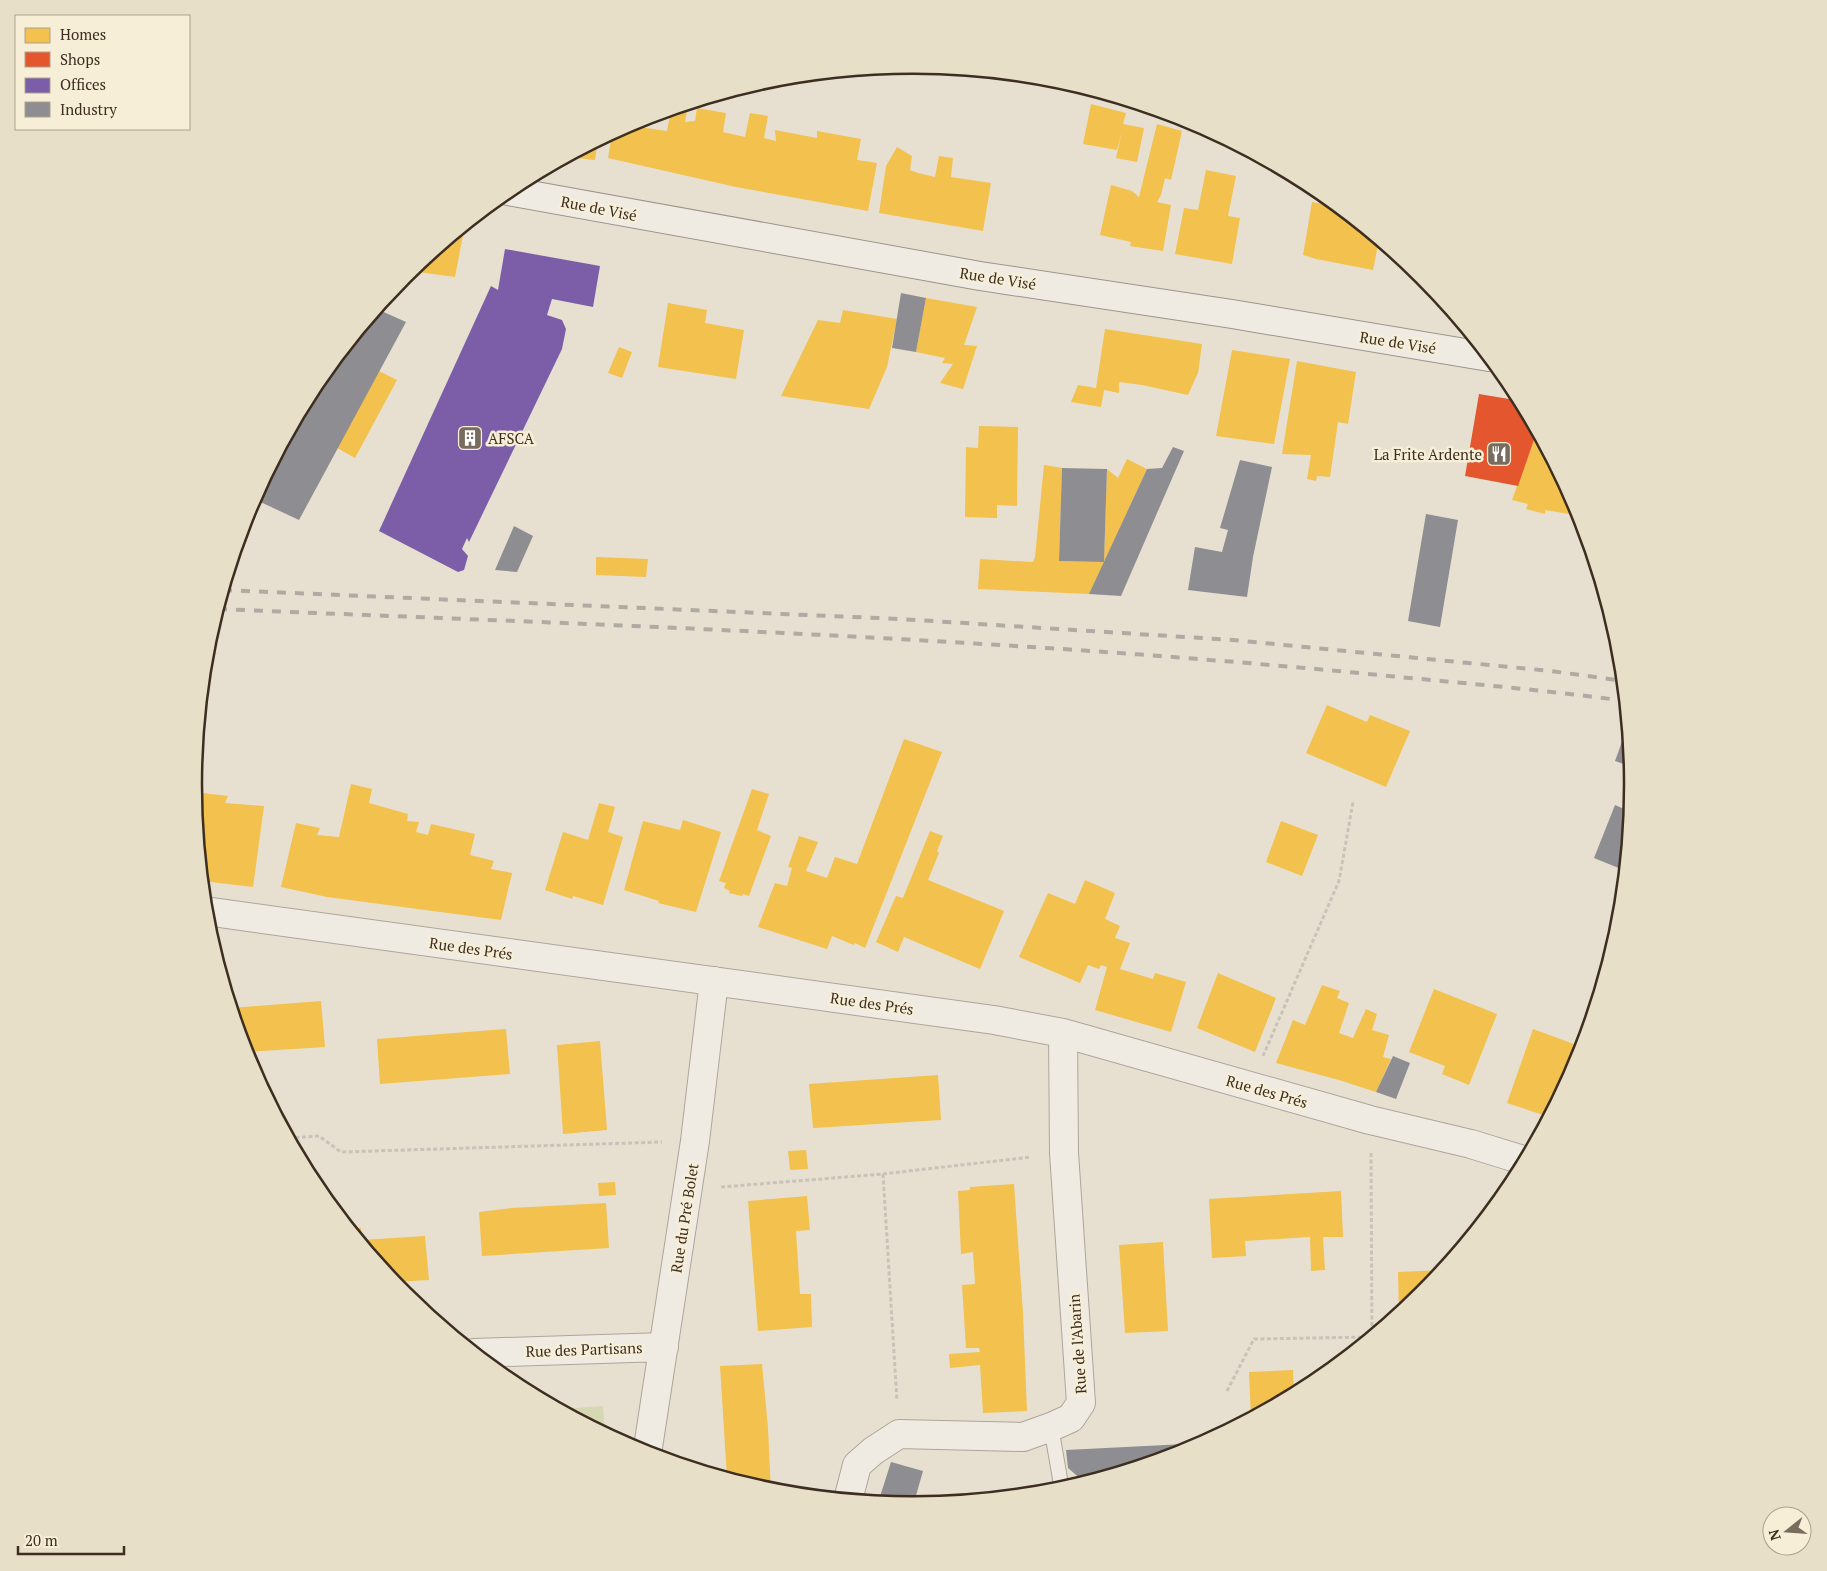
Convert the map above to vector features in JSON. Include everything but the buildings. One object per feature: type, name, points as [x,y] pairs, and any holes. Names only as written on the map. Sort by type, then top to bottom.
[{"type":"street","name":"Rue de Visé","points":[[519,193],[980,276],[1232,314],[1481,356]]},
{"type":"street","name":"Rue des Prés","points":[[213,912],[994,1020],[1063,1034],[1370,1120],[1471,1144],[1519,1159]]},
{"type":"street","name":"Rue du Pré Bolet","points":[[649,1446],[695,1142],[714,981]]},
{"type":"street","name":"Rue de l'Abarin","points":[[899,1434],[1023,1437],[1071,1418],[1081,1403],[1064,1153],[1063,1034]]},
{"type":"street","name":"Rue des Partisans","points":[[484,1353],[664,1346]]},
{"type":"street","points":[[850,1494],[857,1465],[873,1450],[899,1434]]},
{"type":"lane","points":[[1051,1427],[1061,1482]]},
{"type":"path","points":[[1250,1086],[1339,882],[1353,802]]},
{"type":"path","points":[[1370,1120],[1372,1330]]},
{"type":"path","points":[[295,1138],[319,1136],[341,1152],[695,1142]]},
{"type":"path","points":[[688,1189],[883,1174],[1064,1153]]},
{"type":"path","points":[[883,1174],[899,1434]]},
{"type":"path","points":[[1227,1391],[1254,1339],[1363,1337]]},
{"type":"green space","points":[[603,1406],[604,1426],[599,1424],[570,1408]]},
{"type":"railway","points":[[229,590],[900,619],[1233,640],[1551,671],[1617,680]]},
{"type":"railway","points":[[224,609],[654,627],[1089,651],[1379,675],[1620,700]]},
{"type":"place","name":"AFSCA","points":[[470,438]]},
{"type":"place","name":"La Frite Ardente","points":[[1499,454]]}]
